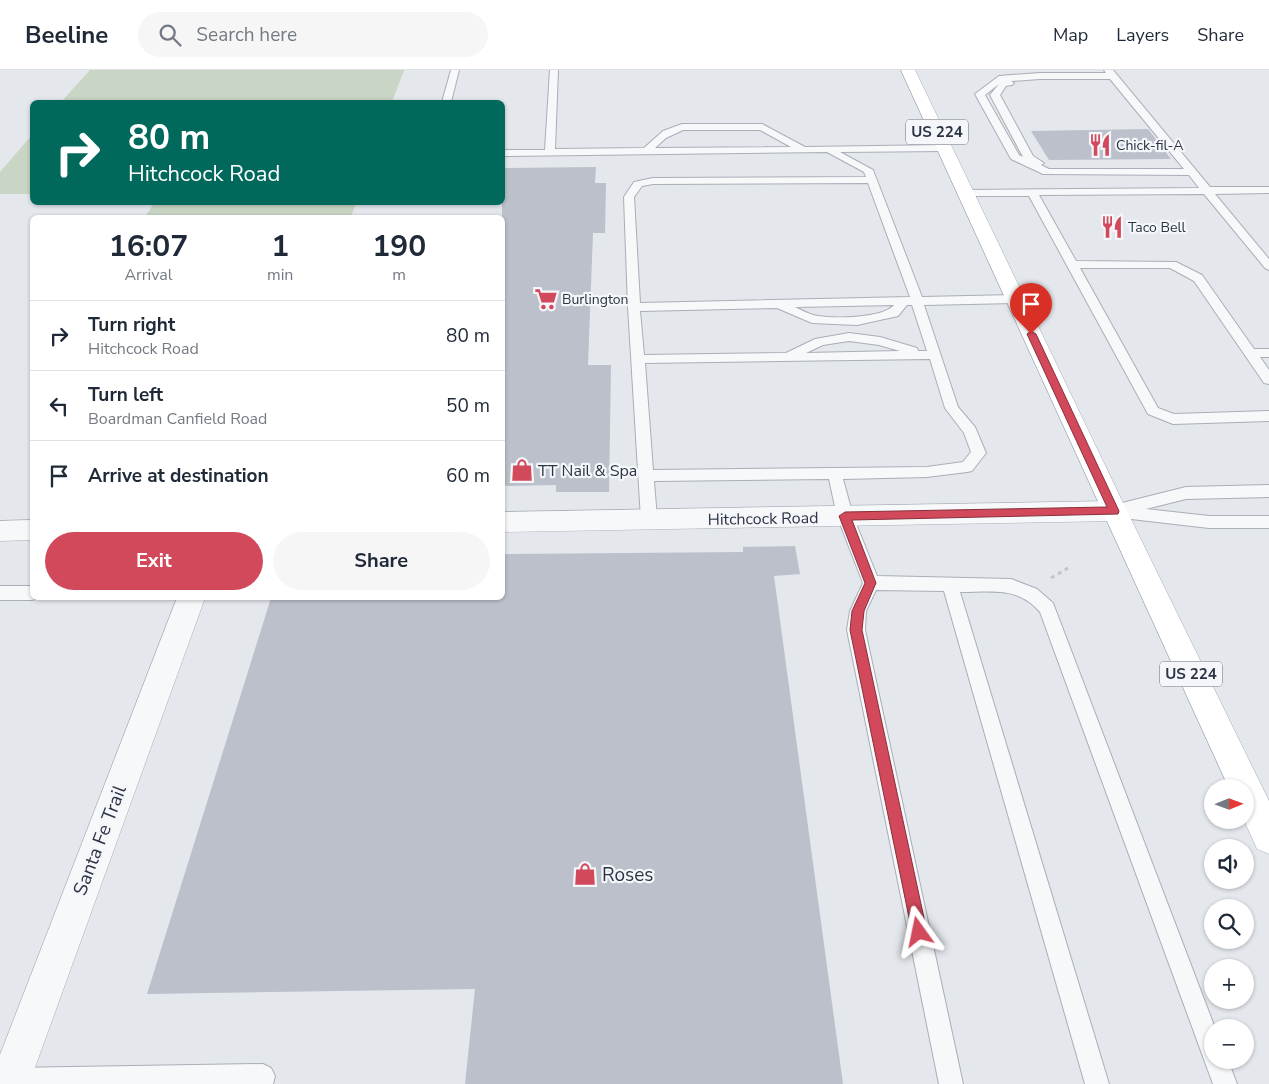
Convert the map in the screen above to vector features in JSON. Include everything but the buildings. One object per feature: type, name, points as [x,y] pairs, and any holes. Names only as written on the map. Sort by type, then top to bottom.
[{"type":"main road","name":"US 224","points":[[908,70],[1269,837]]},
{"type":"street","name":"Hitchcock Road","points":[[505,522],[1114,511]]},
{"type":"street","points":[[0,531],[30,530]]},
{"type":"street","name":"Santa Fe Trail","points":[[10,1082],[189,600]]},
{"type":"lane","points":[[446,100],[454,70]]},
{"type":"lane","points":[[550,153],[554,70]]},
{"type":"lane","points":[[1112,75],[1040,76],[999,79],[980,94],[1015,157],[1047,172],[1189,169]]},
{"type":"lane","points":[[1112,75],[1003,84],[995,95],[1029,158],[1047,167],[1189,169]]},
{"type":"lane","points":[[1112,75],[1269,266]]},
{"type":"lane","points":[[647,152],[658,138],[670,130],[682,127],[762,127],[804,150]]},
{"type":"lane","points":[[505,153],[944,148]]},
{"type":"lane","points":[[647,476],[927,472],[967,466],[979,453],[970,431],[952,408],[929,355],[868,170],[825,149]]},
{"type":"lane","points":[[649,519],[634,307],[629,197],[638,184],[653,181],[872,180]]},
{"type":"lane","points":[[966,193],[1269,190]]},
{"type":"lane","points":[[1032,192],[1153,411],[1173,418],[1269,416]]},
{"type":"lane","points":[[1071,265],[1172,264],[1198,278],[1269,380]]},
{"type":"lane","points":[[634,307],[1015,299]]},
{"type":"lane","points":[[775,304],[812,319],[857,321],[894,314],[910,301]]},
{"type":"lane","points":[[789,357],[804,346],[819,341],[855,337],[887,342],[929,355]]},
{"type":"lane","points":[[1251,353],[1269,353]]},
{"type":"lane","points":[[638,359],[929,355]]},
{"type":"lane","points":[[835,474],[845,516],[871,583],[858,611],[856,630],[950,1084]]},
{"type":"lane","points":[[1114,511],[1186,493],[1269,491]]},
{"type":"lane","points":[[1114,511],[1209,522],[1269,522]]},
{"type":"lane","points":[[871,583],[995,585],[1022,588],[1037,596],[1047,608],[1204,1030]]},
{"type":"lane","points":[[950,584],[1096,1084]]},
{"type":"lane","points":[[0,593],[30,593]]},
{"type":"lane","points":[[1219,1069],[1225,1084]]},
{"type":"lane","points":[[10,1082],[263,1076],[261,1084]]},
{"type":"green space","points":[[90,70],[404,70],[393,100],[63,100]]},
{"type":"green space","points":[[30,137],[30,194],[0,194],[0,172]]},
{"type":"green space","points":[[153,205],[355,205],[352,215],[146,215]]},
{"type":"place","name":"Chick-fil-A","points":[[1100,145]]},
{"type":"place","name":"Taco Bell","points":[[1112,227]]},
{"type":"place","name":"Burlington","points":[[546,299]]},
{"type":"place","name":"TT Nail & Spa","points":[[522,470]]},
{"type":"place","name":"Roses","points":[[585,874]]},
{"type":"route","points":[[919,932],[856,630],[858,611],[871,583],[845,516],[1114,511],[1031,334]]}]
